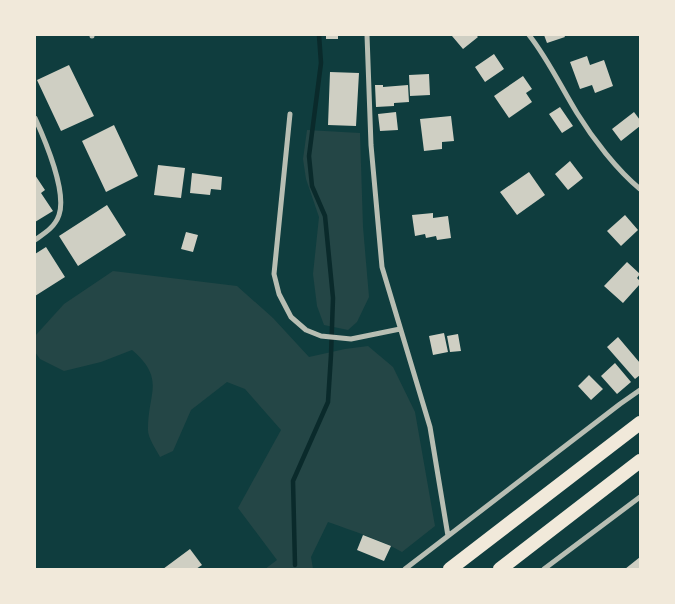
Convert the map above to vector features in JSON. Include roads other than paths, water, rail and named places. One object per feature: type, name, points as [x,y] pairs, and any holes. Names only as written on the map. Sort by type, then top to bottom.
[{"type":"highway","points":[[450,569],[640,422]]},
{"type":"highway","points":[[500,569],[640,461]]},
{"type":"street","points":[[367,35],[371,145],[382,267],[430,427],[448,536]]},
{"type":"street","points":[[528,35],[553,70],[577,114],[605,153],[640,190]]},
{"type":"street","points":[[290,114],[274,274],[279,294],[291,317],[306,330],[321,336],[351,339],[400,329]]},
{"type":"street","points":[[35,118],[49,148],[60,196],[59,214],[51,228],[35,240]]},
{"type":"street","points":[[405,569],[640,390]]},
{"type":"street","points":[[544,569],[640,497]]},
{"type":"waterway","points":[[295,565],[293,481],[328,402],[331,355],[333,298],[325,216],[312,186],[309,156],[321,63],[319,35]]}]
